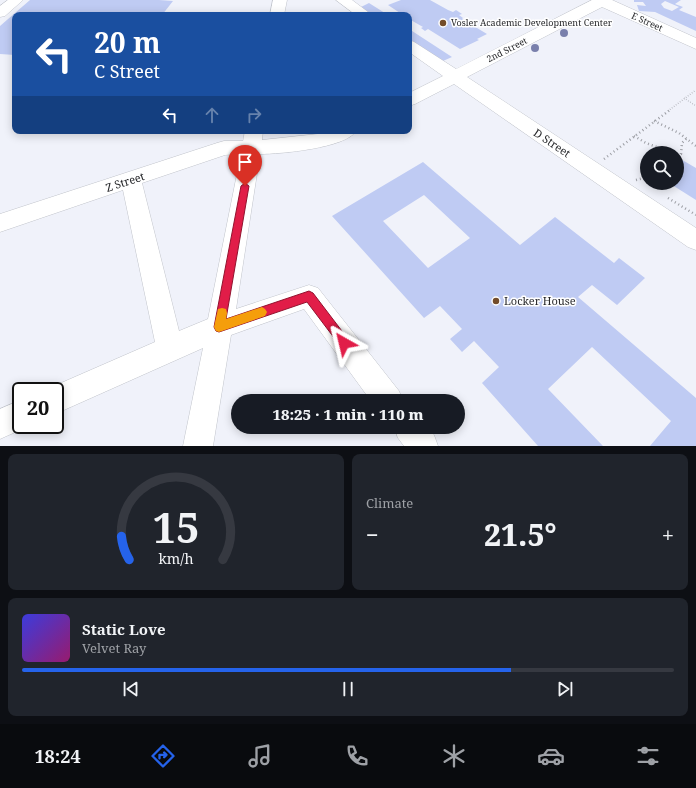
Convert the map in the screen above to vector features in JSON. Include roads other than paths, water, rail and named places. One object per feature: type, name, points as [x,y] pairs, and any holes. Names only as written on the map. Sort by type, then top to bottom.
[{"type":"street","points":[[0,13],[16,0]]},
{"type":"street","points":[[278,12],[280,0]]},
{"type":"street","points":[[343,0],[361,12]]},
{"type":"street","name":"E Street","points":[[602,0],[696,44]]},
{"type":"street","name":"2nd Street","points":[[412,98],[602,0]]},
{"type":"street","name":"D Street","points":[[412,47],[696,240]]},
{"type":"street","points":[[198,446],[253,139],[330,140],[341,134]]},
{"type":"street","name":"Z Street","points":[[0,223],[253,139]]},
{"type":"street","points":[[131,180],[170,348]]},
{"type":"street","points":[[64,396],[219,327],[309,296],[384,394]]},
{"type":"street","points":[[0,424],[12,419]]},
{"type":"street","points":[[414,434],[423,446]]},
{"type":"place","name":"Vosler Academic Development Center","points":[[443,23]]},
{"type":"place","name":"Locker House","points":[[496,301]]}]
